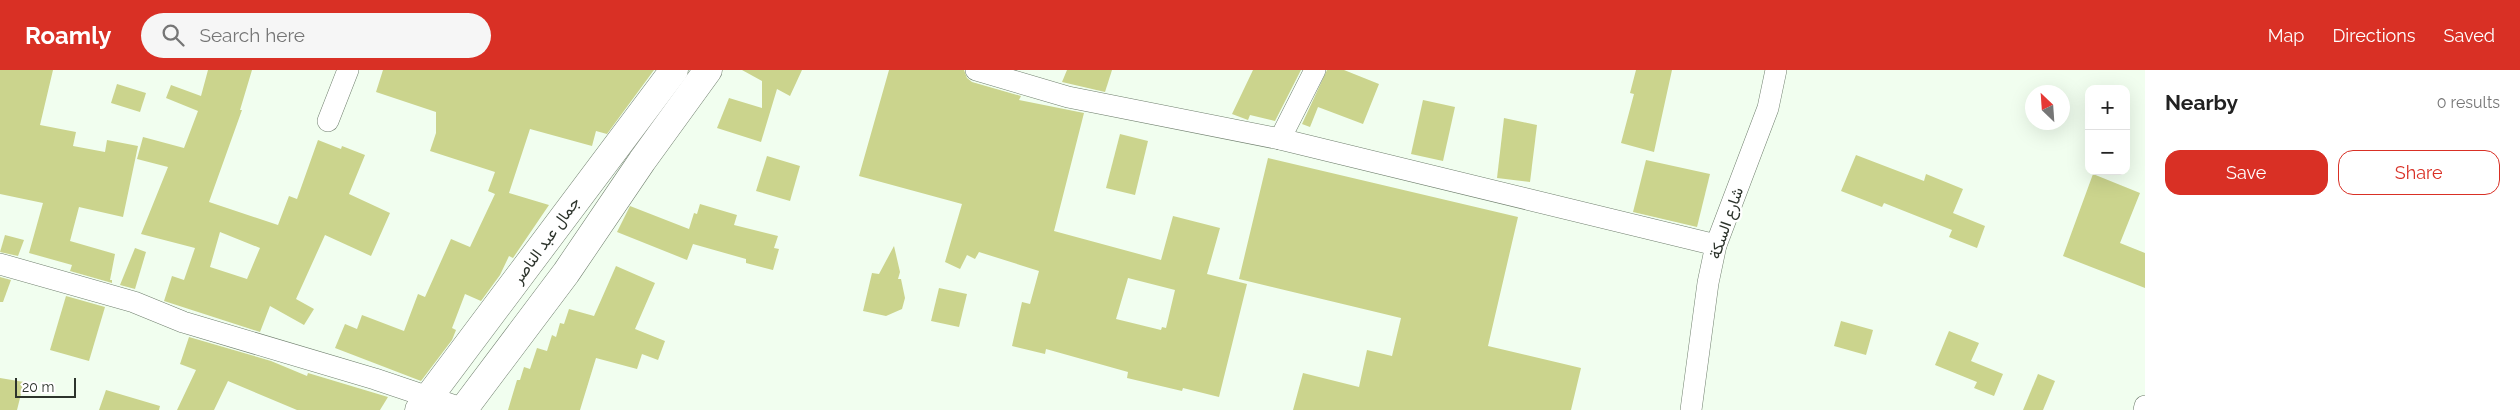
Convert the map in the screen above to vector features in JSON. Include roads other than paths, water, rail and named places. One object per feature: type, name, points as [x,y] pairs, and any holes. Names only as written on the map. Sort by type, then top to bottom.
[{"type":"main road","name":"جمال عبد الناصر","points":[[424,403],[674,70]]},
{"type":"main road","name":"جمال عبد الناصر","points":[[463,410],[566,273],[642,161],[708,70]]},
{"type":"street","points":[[328,122],[348,70]]},
{"type":"street","points":[[976,70],[1068,97],[1280,138],[1716,245]]},
{"type":"street","points":[[1280,138],[1315,70]]},
{"type":"street","name":"شارع السكة","points":[[1691,410],[1708,283],[1716,245],[1768,108],[1776,70]]},
{"type":"street","points":[[0,264],[134,302],[183,322],[424,403],[463,410]]},
{"type":"street","points":[[2144,410],[2145,406]]}]
